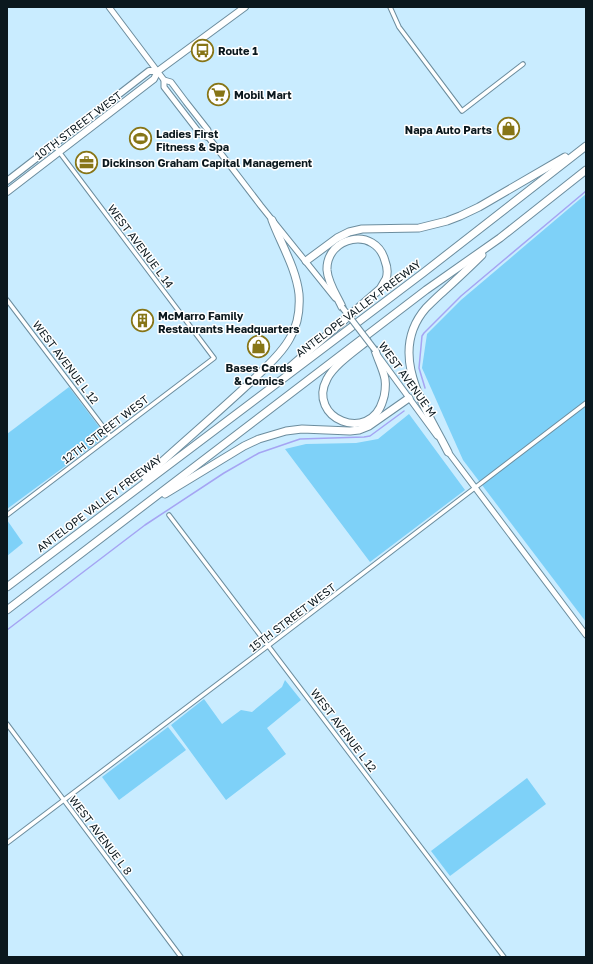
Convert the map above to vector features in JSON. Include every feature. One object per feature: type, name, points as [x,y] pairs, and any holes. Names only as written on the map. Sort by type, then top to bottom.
[{"type":"highway","points":[[306,261],[337,238],[349,232],[362,229],[419,228],[460,216],[479,207],[586,145]]},
{"type":"highway","name":"ANTELOPE VALLEY FREEWAY","points":[[7,586],[423,273],[586,145]]},
{"type":"highway","points":[[7,610],[426,290],[500,238],[586,170]]},
{"type":"highway","points":[[112,507],[237,395],[277,356],[290,339],[297,322],[299,312],[299,293],[293,269],[272,220]]},
{"type":"highway","points":[[448,452],[414,385],[409,364],[410,341],[416,325],[426,308],[500,238]]},
{"type":"highway","points":[[246,406],[380,289],[386,278],[387,267],[384,255],[373,243],[366,240],[354,239],[345,242],[333,251],[329,259],[327,269],[328,278],[342,307]]},
{"type":"highway","points":[[375,350],[386,380],[382,405],[378,412],[368,420],[355,424],[343,422],[332,415],[324,403],[324,386],[328,377],[335,369],[426,290]]},
{"type":"highway","points":[[154,499],[170,492],[244,446],[259,439],[280,432],[302,429],[359,430],[369,426],[409,398]]},
{"type":"main road","name":"WEST AVENUE M","points":[[109,7],[158,71],[164,80],[164,87],[201,134],[209,138],[272,220],[342,307],[375,350],[448,452],[586,635]]},
{"type":"main road","name":"10TH STREET WEST","points":[[7,192],[154,79],[158,71],[245,7]]},
{"type":"main road","name":"10TH STREET WEST","points":[[7,181],[149,71],[158,71]]},
{"type":"main road","name":"WEST AVENUE M","points":[[164,80],[171,82],[208,130],[209,138]]},
{"type":"street","points":[[390,7],[399,27],[462,110],[523,64]]},
{"type":"street","name":"WEST AVENUE L 14","points":[[54,145],[214,358]]},
{"type":"street","name":"WEST AVENUE L 12","points":[[7,300],[110,436]]},
{"type":"street","name":"12TH STREET WEST","points":[[7,515],[214,358]]},
{"type":"street","name":"15TH STREET WEST","points":[[7,843],[586,403]]},
{"type":"street","name":"WEST AVENUE L 12","points":[[169,514],[504,957]]},
{"type":"street","name":"WEST AVENUE L 8","points":[[7,724],[180,957]]},
{"type":"shaded area","points":[[586,194],[586,622],[463,460],[422,368],[427,334],[461,300]]},
{"type":"shaded area","points":[[69,387],[106,436],[7,509],[7,434]]},
{"type":"shaded area","points":[[409,414],[465,490],[370,562],[285,449],[306,444],[356,443],[378,439]]},
{"type":"shaded area","points":[[7,520],[23,543],[7,556]]},
{"type":"shaded area","points":[[285,680],[301,700],[267,728],[286,754],[226,800],[171,725],[204,699],[222,724],[241,710],[252,712],[282,687]]},
{"type":"shaded area","points":[[168,727],[186,750],[119,800],[102,777]]},
{"type":"shaded area","points":[[527,778],[546,804],[450,876],[431,851]]},
{"type":"waterway","points":[[425,388],[419,368],[422,336],[424,333],[461,296],[586,191]]},
{"type":"waterway","points":[[7,630],[145,525],[224,473],[259,453],[300,439],[370,436],[404,411]]},
{"type":"place","name":"Route 1","points":[[202,50]]},
{"type":"place","name":"Mobil Mart","points":[[218,94]]},
{"type":"place","name":"Napa Auto Parts","points":[[508,129]]},
{"type":"place","name":"Ladies First Fitness & Spa","points":[[141,139]]},
{"type":"place","name":"Dickinson Graham Capital Management","points":[[87,162]]},
{"type":"place","name":"McMarro Family Restaurants Headquarters","points":[[142,321]]},
{"type":"place","name":"Bases Cards & Comics","points":[[259,347]]}]
